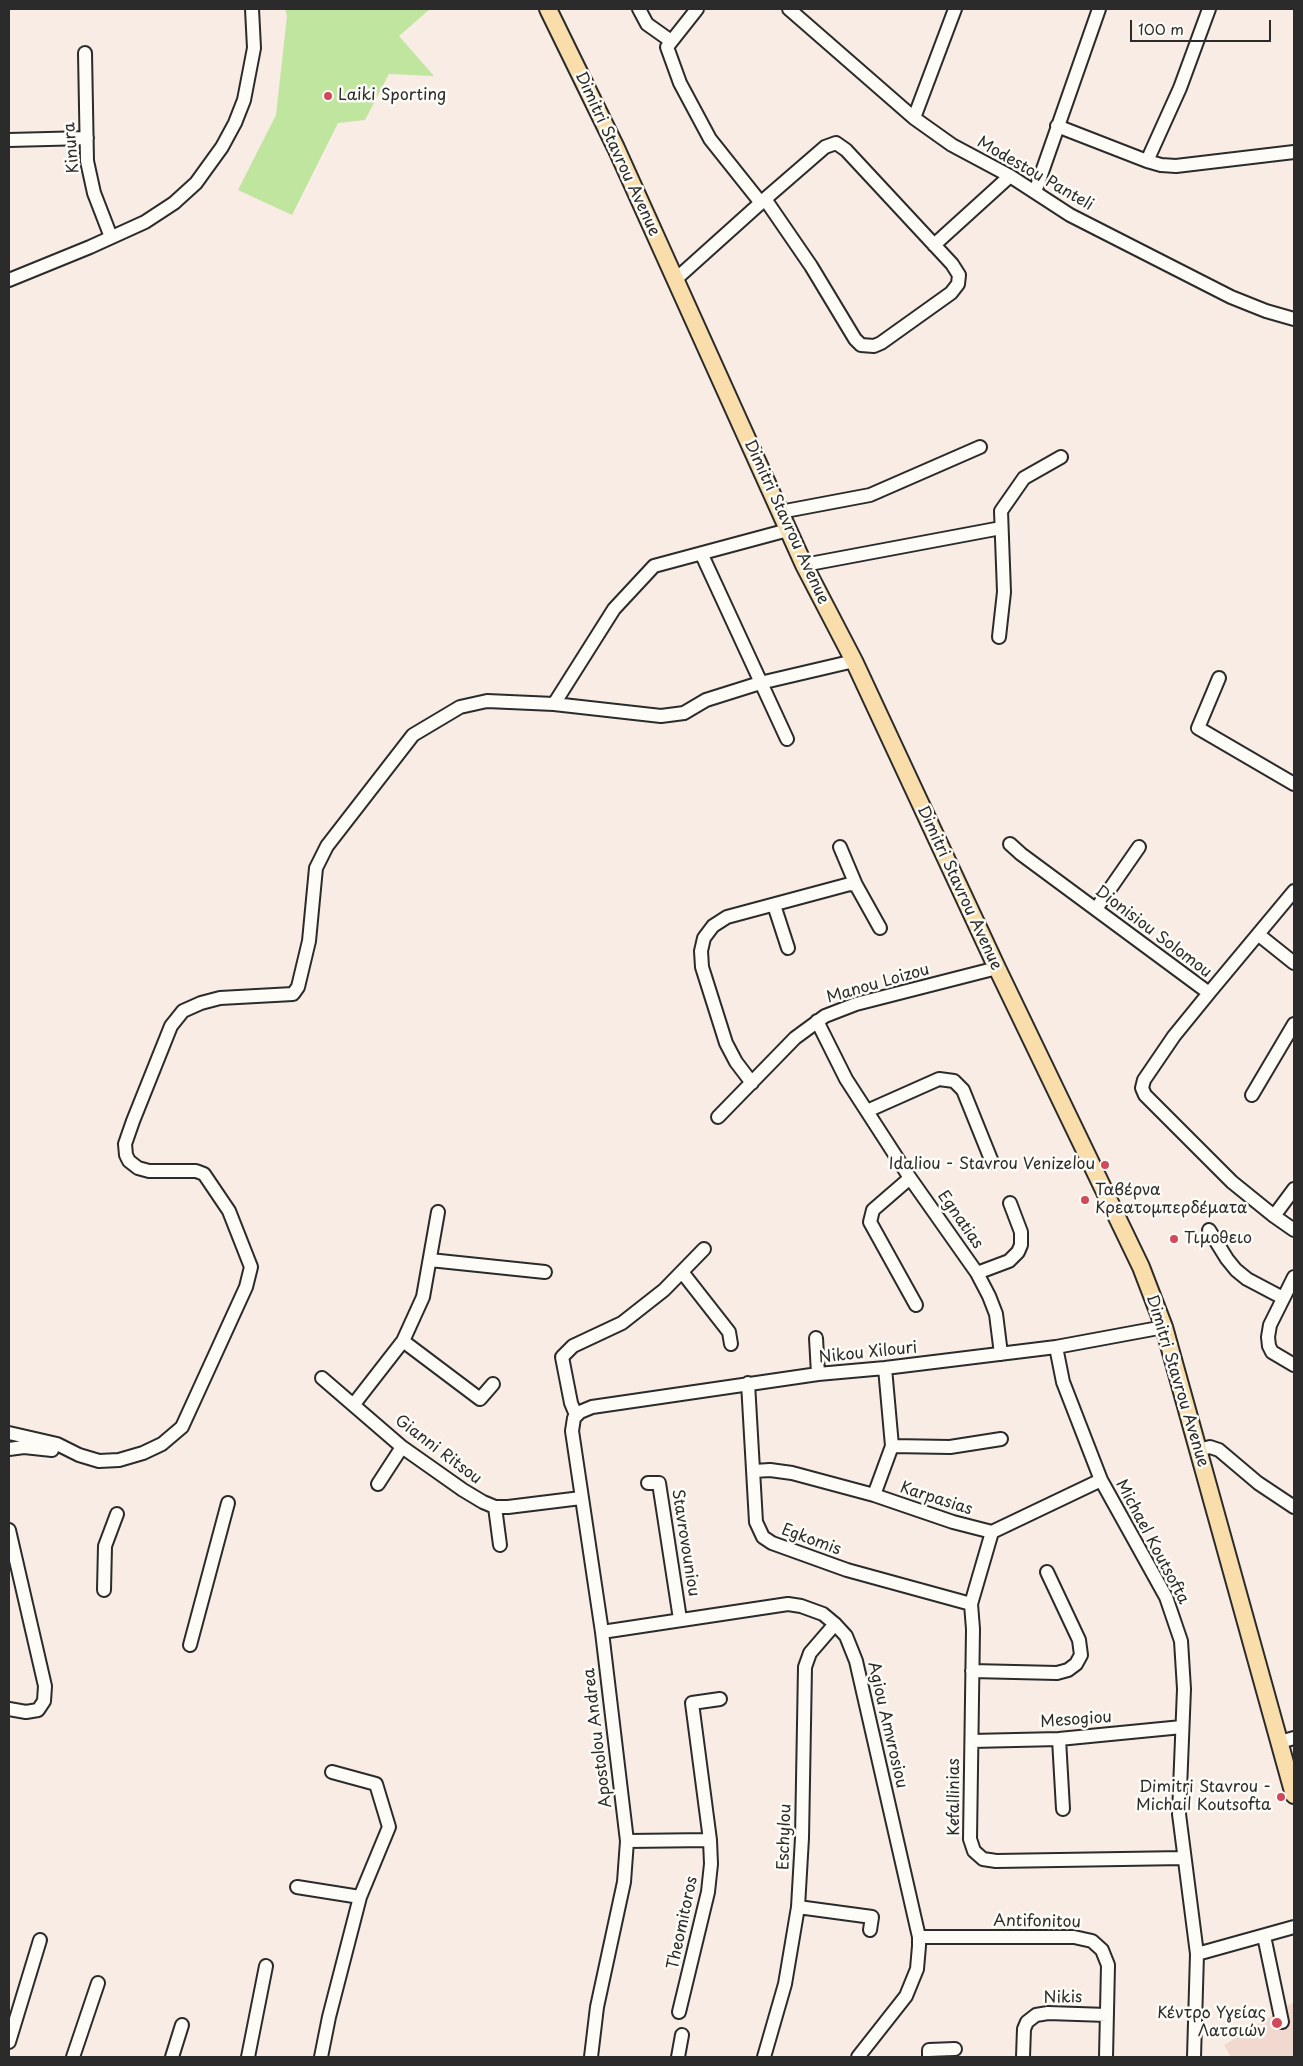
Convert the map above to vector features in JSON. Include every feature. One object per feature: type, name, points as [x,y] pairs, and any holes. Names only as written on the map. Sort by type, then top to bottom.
[{"type":"main road","name":"Dimitri Stavrou Avenue","points":[[548,9],[616,148],[804,565],[854,661],[997,968],[1140,1267],[1164,1327],[1198,1450],[1287,1740],[1294,1795]]},
{"type":"street","points":[[9,280],[144,222],[174,203],[200,178],[222,147],[240,112],[248,87],[254,36],[252,9]]},
{"type":"street","points":[[639,9],[647,24],[671,41]]},
{"type":"street","points":[[676,279],[763,201],[825,147],[836,143],[846,150],[957,270],[959,279],[956,289],[881,343],[874,346],[865,346],[855,338],[810,266],[763,201],[710,139],[680,83],[667,46],[697,9]]},
{"type":"street","name":"Modestou Panteli","points":[[789,9],[914,118],[952,145],[1010,176],[1070,215],[1231,297],[1266,311],[1294,319]]},
{"type":"street","points":[[914,118],[955,9]]},
{"type":"street","points":[[1035,192],[1099,9]]},
{"type":"street","points":[[1146,161],[1180,88],[1209,9]]},
{"type":"street","name":"Kinura","points":[[84,53],[87,161],[94,194],[111,237]]},
{"type":"street","points":[[1057,126],[1146,161],[1161,165],[1176,166],[1294,152]]},
{"type":"street","points":[[9,140],[86,138]]},
{"type":"street","points":[[934,245],[1010,176]]},
{"type":"street","points":[[780,512],[870,495],[980,447]]},
{"type":"street","points":[[999,638],[1004,592],[1001,511],[1024,478],[1062,457]]},
{"type":"street","points":[[804,565],[1001,528]]},
{"type":"street","points":[[554,704],[614,609],[654,566],[702,555],[788,530]]},
{"type":"street","points":[[702,555],[786,740]]},
{"type":"street","points":[[9,1433],[57,1444],[78,1455],[99,1461],[119,1460],[142,1453],[162,1444],[182,1428],[246,1287],[251,1268],[229,1211],[204,1174],[196,1171],[149,1171],[138,1168],[129,1161],[126,1155],[125,1144],[170,1026],[183,1011],[201,1003],[220,998],[293,994],[298,987],[309,941],[316,868],[327,846],[414,736],[460,707],[487,701],[554,704],[661,716],[684,713],[706,700],[760,682],[854,661]]},
{"type":"street","points":[[1219,678],[1198,728],[1294,784]]},
{"type":"street","name":"Dionisiou Solomou","points":[[1010,844],[1020,854],[1208,993],[1174,1036],[1144,1080],[1142,1088],[1148,1099],[1232,1182],[1294,1230]]},
{"type":"street","points":[[840,846],[856,885],[880,928]]},
{"type":"street","points":[[1096,909],[1139,847]]},
{"type":"street","points":[[752,1083],[736,1062],[726,1043],[702,967],[701,951],[704,938],[714,926],[727,917],[850,884],[856,885]]},
{"type":"street","points":[[1208,993],[1294,891]]},
{"type":"street","points":[[774,905],[788,948]]},
{"type":"street","points":[[1258,935],[1294,963]]},
{"type":"street","name":"Manou Loizou","points":[[718,1117],[795,1038],[817,1021],[856,1004],[997,968]]},
{"type":"street","name":"Egnatias","points":[[817,1021],[846,1079],[910,1178],[977,1273],[996,1314],[1001,1354]]},
{"type":"street","points":[[1252,1095],[1294,1024]]},
{"type":"street","points":[[867,1111],[936,1080],[942,1078],[950,1080],[962,1090],[992,1162]]},
{"type":"street","points":[[910,1178],[874,1210],[870,1222],[916,1305]]},
{"type":"street","points":[[1274,1216],[1294,1189]]},
{"type":"street","name":"Egnatias","points":[[977,1273],[1009,1261],[1018,1252],[1021,1245],[1021,1232],[1010,1203]]},
{"type":"street","points":[[354,1404],[403,1341],[423,1297],[438,1212]]},
{"type":"street","points":[[1209,1230],[1236,1270],[1247,1279],[1283,1298]]},
{"type":"street","points":[[576,1415],[571,1403],[562,1357],[573,1346],[622,1323],[664,1290],[704,1249]]},
{"type":"street","points":[[430,1260],[545,1272]]},
{"type":"street","points":[[682,1272],[729,1332],[731,1344]]},
{"type":"street","points":[[1294,1277],[1270,1325],[1268,1342],[1270,1349],[1276,1355],[1294,1365]]},
{"type":"street","name":"Nikou Xilouri","points":[[576,1415],[592,1407],[748,1383],[1056,1347],[1164,1327]]},
{"type":"street","points":[[816,1338],[818,1374]]},
{"type":"street","points":[[403,1341],[480,1399],[493,1384]]},
{"type":"street","name":"Michael Koutsofta","points":[[1056,1347],[1063,1382],[1101,1480],[1160,1586],[1174,1618],[1181,1641],[1184,1664],[1179,1797],[1184,1858],[1197,1954],[1194,2057]]},
{"type":"street","points":[[874,1495],[892,1446],[885,1368]]},
{"type":"street","name":"Gianni Ritsou","points":[[322,1378],[402,1447],[469,1495],[495,1507],[581,1498]]},
{"type":"street","name":"Egkomis","points":[[748,1383],[756,1522],[760,1533],[767,1541],[847,1570],[971,1604]]},
{"type":"street","name":"Apostolou Andrea","points":[[576,1415],[572,1422],[572,1431],[602,1632],[627,1842],[624,1882],[597,2007],[592,2057]]},
{"type":"street","points":[[892,1446],[950,1447],[1001,1439]]},
{"type":"street","points":[[9,1449],[24,1447],[52,1450]]},
{"type":"street","points":[[378,1484],[402,1447]]},
{"type":"street","points":[[1198,1450],[1210,1447],[1219,1450],[1258,1483],[1294,1507]]},
{"type":"street","name":"Karpasias","points":[[754,1471],[770,1470],[792,1473],[874,1495],[953,1522],[992,1532]]},
{"type":"street","points":[[992,1532],[1101,1480]]},
{"type":"street","name":"Stavrovouniou","points":[[648,1483],[659,1483],[680,1619]]},
{"type":"street","points":[[190,1645],[228,1503]]},
{"type":"street","points":[[495,1507],[500,1546]]},
{"type":"street","points":[[104,1590],[105,1546],[117,1514]]},
{"type":"street","points":[[9,1530],[45,1686],[44,1701],[38,1710],[26,1712],[9,1709]]},
{"type":"street","name":"Kefallinias","points":[[992,1532],[971,1604],[973,1629],[970,1839],[974,1851],[980,1858],[996,1861],[1184,1858]]},
{"type":"street","points":[[972,1671],[1057,1673],[1068,1670],[1076,1664],[1080,1654],[1079,1640],[1047,1572]]},
{"type":"street","name":"Agiou Amvrosiou","points":[[602,1632],[788,1604],[816,1611],[836,1624],[846,1636],[854,1652],[919,1937],[918,1962],[909,1990],[896,2011],[858,2057]]},
{"type":"street","name":"Eschylou","points":[[764,2057],[785,1984],[798,1907],[802,1838],[805,1667],[810,1653],[836,1624]]},
{"type":"street","name":"Theomitoros","points":[[679,2012],[708,1892],[710,1874],[710,1840],[692,1703],[720,1699]]},
{"type":"street","name":"Mesogiou","points":[[972,1741],[1059,1739],[1182,1727]]},
{"type":"street","points":[[1059,1739],[1063,1809]]},
{"type":"street","points":[[322,2057],[329,2017],[360,1897],[389,1827],[376,1784],[332,1772]]},
{"type":"street","points":[[627,1842],[710,1840]]},
{"type":"street","points":[[297,1887],[360,1897]]},
{"type":"street","points":[[798,1907],[872,1917],[870,1930]]},
{"type":"street","points":[[1197,1954],[1294,1927]]},
{"type":"street","points":[[1264,1936],[1282,2022]]},
{"type":"street","name":"Antifonitou","points":[[919,1937],[1074,1937],[1088,1939],[1100,1947],[1107,1960],[1109,1972],[1106,2057]]},
{"type":"street","points":[[9,2042],[40,1940]]},
{"type":"street","points":[[248,2057],[266,1966]]},
{"type":"street","points":[[73,2057],[98,1984]]},
{"type":"street","name":"Nikis","points":[[1023,2057],[1024,2029],[1027,2022],[1036,2015],[1043,2013],[1107,2015]]},
{"type":"street","points":[[172,2057],[182,2025]]},
{"type":"street","points":[[678,2057],[682,2035]]},
{"type":"street","points":[[929,2057],[929,2050],[955,2049]]},
{"type":"shaded area","name":"Κέντρο Υγείας Λατσιών","points":[[1294,2002],[1294,2057],[1231,2057],[1224,2045]]},
{"type":"green space","name":"Laiki Sporting","points":[[285,9],[430,9],[399,36],[434,76],[389,74],[365,120],[338,123],[292,215],[238,190],[276,115],[287,16]]},
{"type":"place","name":"Laiki Sporting","points":[[328,96]]},
{"type":"place","name":"Idaliou - Stavrou Venizelou","points":[[1105,1165]]},
{"type":"place","name":"Ταβέρνα Κρεατομπερδέματα","points":[[1085,1200]]},
{"type":"place","name":"Τιμοθειο","points":[[1174,1239]]},
{"type":"place","name":"Dimitri Stavrou - Michail Koutsofta","points":[[1281,1797]]},
{"type":"place","name":"Κέντρο Υγείας Λατσιών","points":[[1277,2023]]}]
